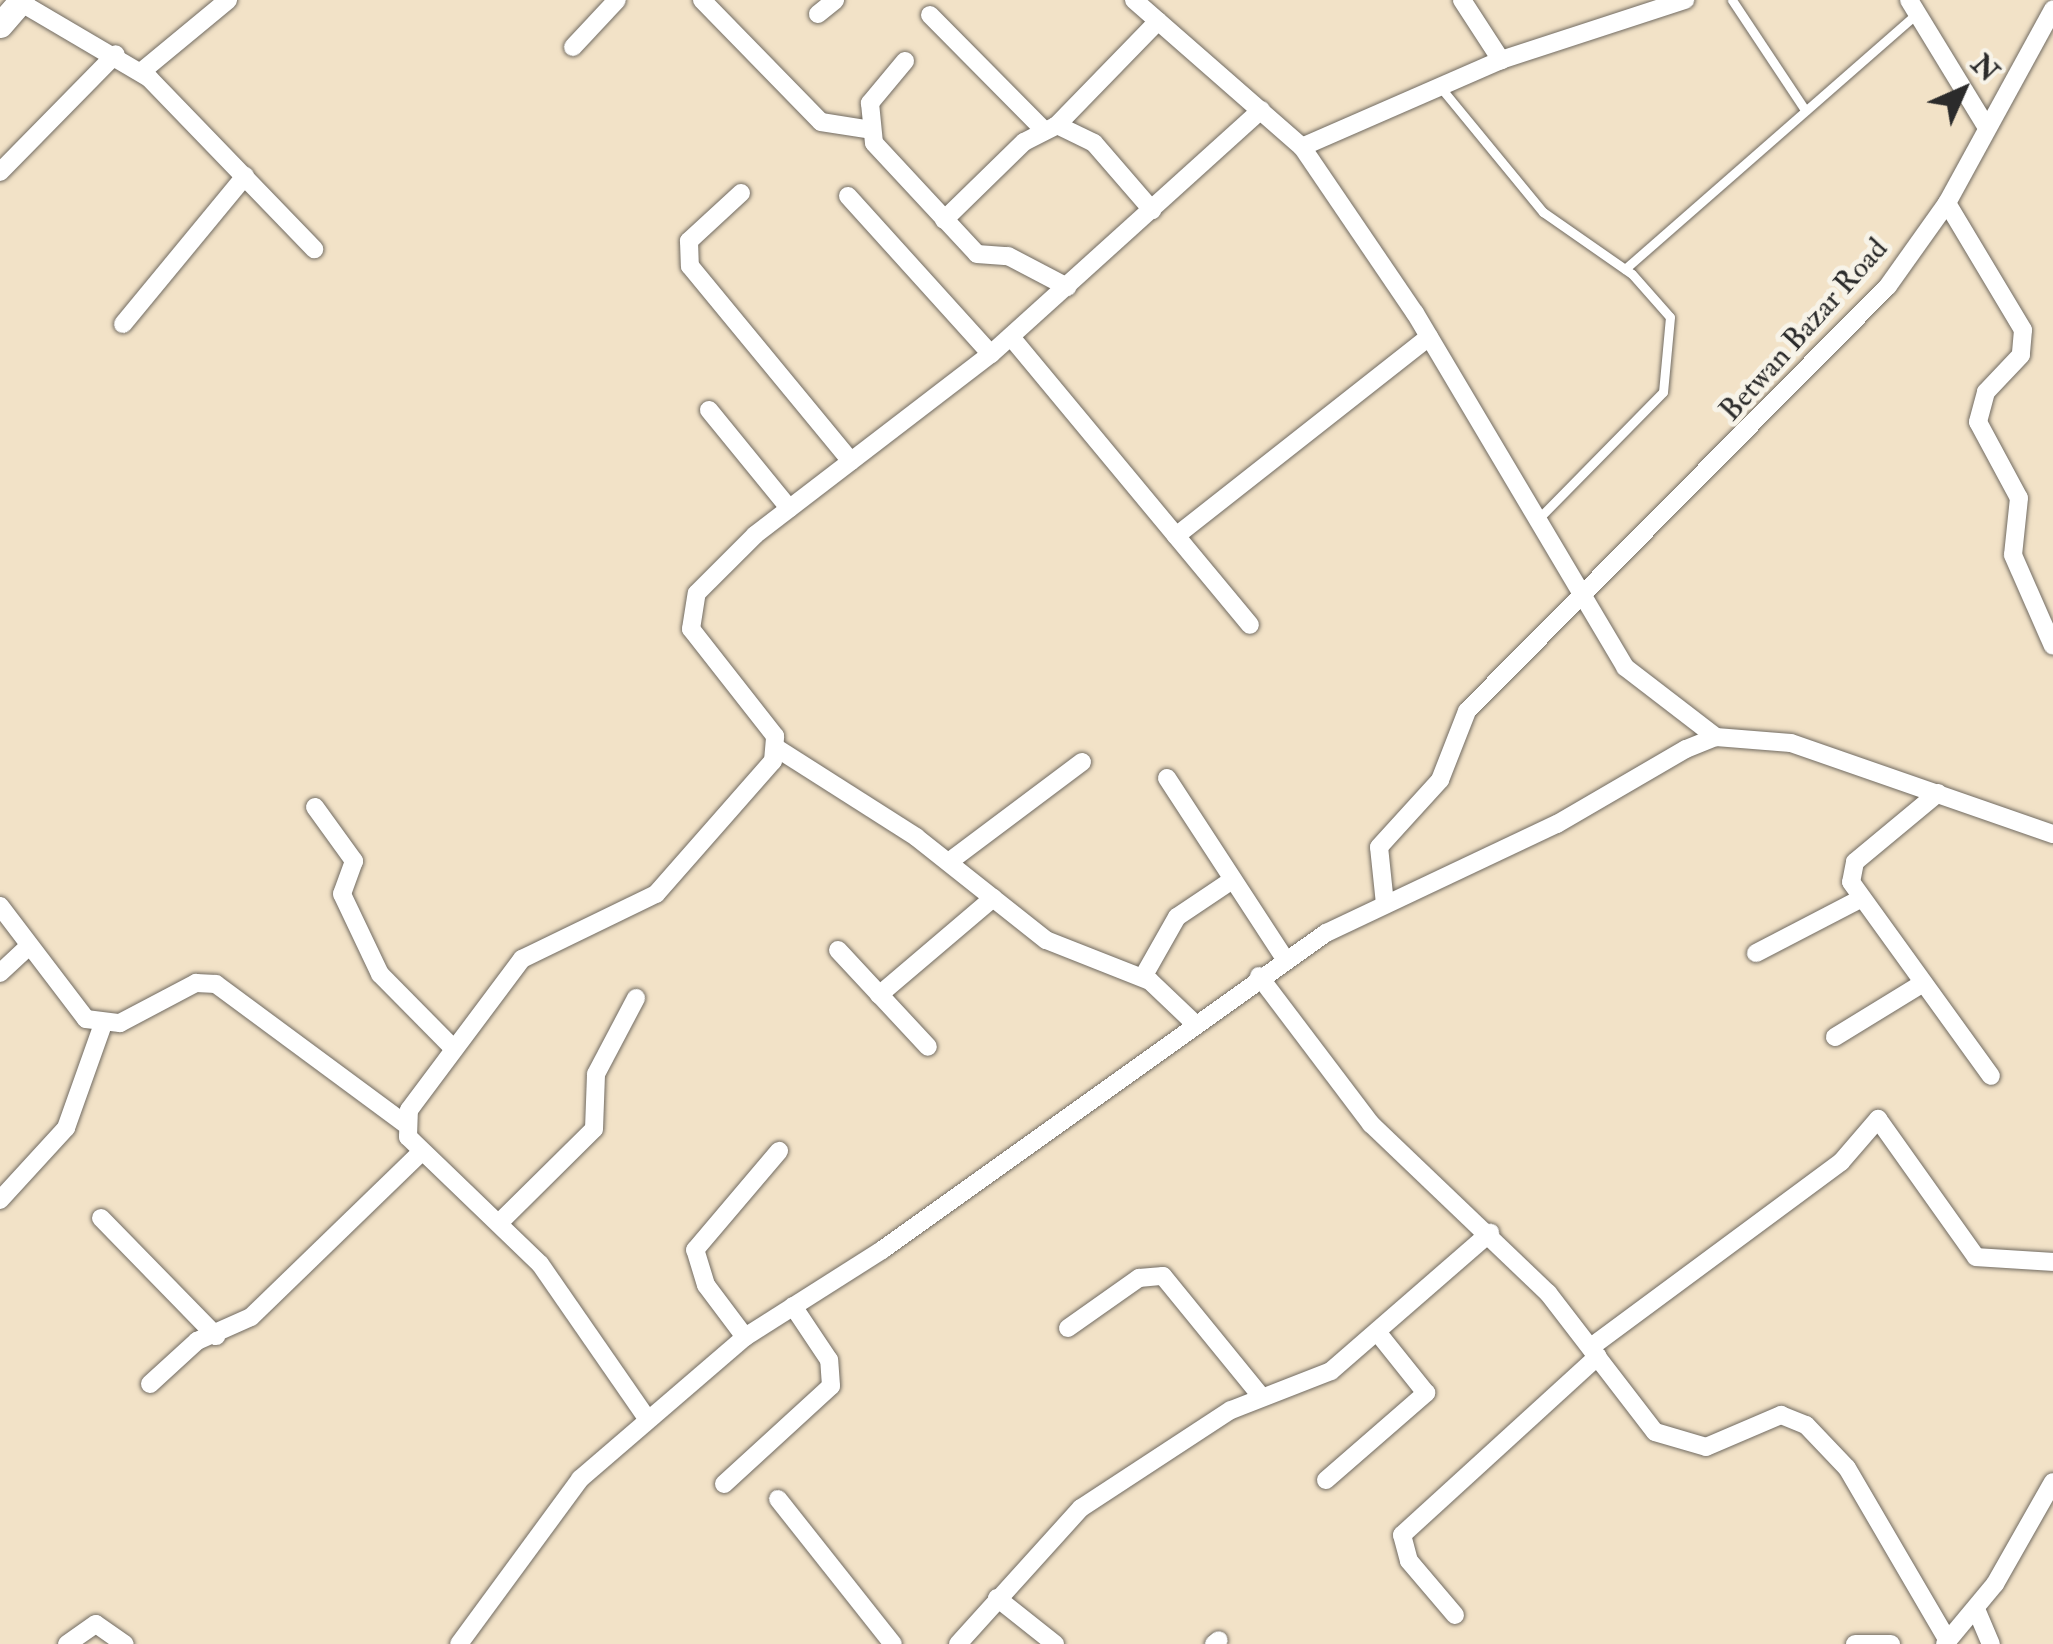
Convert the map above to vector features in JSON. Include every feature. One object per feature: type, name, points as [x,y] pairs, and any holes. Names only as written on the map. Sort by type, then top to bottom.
[{"type":"main road","points":[[0,25],[21,1]]},
{"type":"street","points":[[141,72],[228,0]]},
{"type":"street","points":[[572,47],[618,0]]},
{"type":"street","points":[[702,0],[820,122],[866,129],[977,254],[1008,256],[1066,287]]},
{"type":"street","points":[[818,14],[835,0]]},
{"type":"street","points":[[1134,0],[1302,147],[1429,336],[1580,602],[1641,686],[1716,737],[1791,743],[2053,834]]},
{"type":"street","points":[[1462,0],[1501,60]]},
{"type":"street","points":[[1302,147],[1501,60],[1685,0]]},
{"type":"street","points":[[21,1],[141,72],[314,249]]},
{"type":"street","points":[[1913,7],[1986,126]]},
{"type":"street","name":"Betwan Bazar Road","points":[[1385,904],[1379,846],[1440,780],[1467,711],[1580,602],[1862,314],[1947,203],[2053,9]]},
{"type":"street","points":[[930,15],[1050,126],[1094,142],[1152,210]]},
{"type":"street","points":[[944,220],[1050,126],[1158,21]]},
{"type":"street","points":[[0,172],[116,54]]},
{"type":"street","points":[[866,129],[870,104],[905,61]]},
{"type":"street","points":[[1192,1021],[1142,977],[1046,940],[950,862],[778,750],[766,722],[703,653],[690,610],[712,576],[789,508],[991,354],[1261,110]]},
{"type":"street","points":[[124,324],[245,176]]},
{"type":"street","points":[[741,193],[689,241],[690,266],[851,460]]},
{"type":"street","points":[[848,196],[991,354]]},
{"type":"street","points":[[1947,203],[2024,330],[2022,354],[1986,392],[1978,422],[2019,498],[2013,556],[2047,619],[2053,646]]},
{"type":"street","points":[[1011,336],[1250,625]]},
{"type":"street","points":[[1176,536],[1429,336]]},
{"type":"street","points":[[709,410],[789,508]]},
{"type":"street","points":[[459,1644],[556,1505],[646,1417],[745,1337],[940,1210],[1192,1021],[1259,976],[1385,904],[1716,737]]},
{"type":"street","points":[[404,1124],[522,958],[656,894],[732,816],[778,750]]},
{"type":"street","points":[[950,862],[1082,762]]},
{"type":"street","points":[[1167,778],[1285,960]]},
{"type":"street","points":[[1938,793],[1855,862],[1860,899],[1991,1076]]},
{"type":"street","points":[[314,807],[354,861],[342,894],[380,974],[454,1049]]},
{"type":"street","points":[[1142,977],[1177,917],[1232,880]]},
{"type":"street","points":[[879,995],[993,898]]},
{"type":"street","points":[[1756,953],[1860,899]]},
{"type":"street","points":[[0,906],[26,949],[67,1001],[103,1024]]},
{"type":"street","points":[[0,974],[26,949]]},
{"type":"street","points":[[838,950],[928,1047]]},
{"type":"street","points":[[1259,976],[1370,1124],[1490,1233],[1670,1442],[1706,1447],[1781,1415],[1806,1424],[1847,1468],[1946,1642],[1976,1608],[2053,1482]]},
{"type":"street","points":[[1,1198],[72,1118],[103,1024],[196,983],[216,984],[404,1124],[420,1153],[500,1222],[573,1305],[646,1417]]},
{"type":"street","points":[[1835,1037],[1920,985]]},
{"type":"street","points":[[500,1222],[594,1129],[596,1074],[636,998]]},
{"type":"street","points":[[1455,1614],[1409,1561],[1402,1535],[1594,1352],[1840,1162],[1878,1119],[1976,1257],[2053,1262]]},
{"type":"street","points":[[745,1337],[698,1271],[695,1250],[779,1152]]},
{"type":"street","points":[[150,1384],[216,1336],[251,1317],[420,1153]]},
{"type":"street","points":[[101,1218],[216,1336]]},
{"type":"street","points":[[958,1644],[1081,1508],[1260,1395],[1331,1371],[1490,1233]]},
{"type":"street","points":[[1068,1328],[1139,1278],[1163,1276],[1260,1395]]},
{"type":"street","points":[[724,1484],[831,1386],[828,1360],[792,1306]]},
{"type":"street","points":[[1326,1480],[1426,1394],[1378,1333]]},
{"type":"street","points":[[778,1500],[893,1644]]},
{"type":"street","points":[[998,1598],[1055,1644]]},
{"type":"street","points":[[1976,1608],[1991,1644]]},
{"type":"street","points":[[67,1644],[96,1624],[125,1644]]},
{"type":"street","points":[[1855,1644],[1891,1644]]},
{"type":"lane","points":[[1732,0],[1805,110]]},
{"type":"lane","points":[[1625,269],[1805,110],[1913,7]]},
{"type":"lane","points":[[1441,88],[1544,212],[1625,269],[1670,317],[1663,392],[1535,523]]}]
